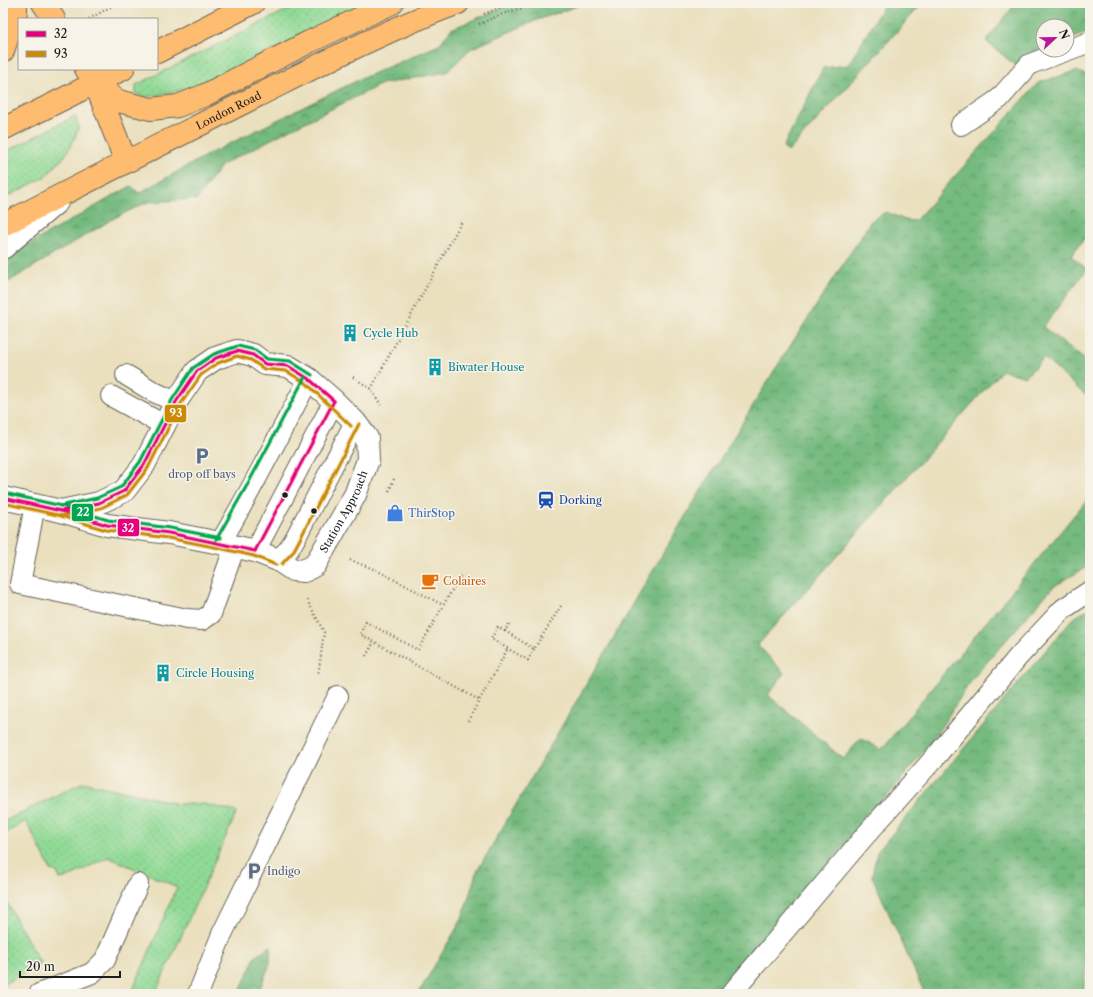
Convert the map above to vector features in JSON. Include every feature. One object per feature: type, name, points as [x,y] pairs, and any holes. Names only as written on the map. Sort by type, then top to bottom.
[{"type":"main road","points":[[3,51],[16,12],[16,3]]},
{"type":"main road","points":[[43,3],[53,18]]},
{"type":"main road","points":[[158,51],[253,3]]},
{"type":"main road","points":[[91,76],[118,101],[151,109],[178,106],[205,95],[309,42],[392,3]]},
{"type":"main road","name":"London Road","points":[[3,225],[328,61],[421,17],[458,3]]},
{"type":"main road","points":[[3,129],[91,76],[118,70]]},
{"type":"main road","points":[[91,76],[126,162]]},
{"type":"street","points":[[3,248],[70,190]]},
{"type":"street","name":"Station Approach","points":[[3,498],[61,511],[107,525],[169,534],[237,547],[278,560],[293,570],[304,571],[315,565],[355,494],[368,460],[367,438],[355,422],[334,400],[309,379],[288,366],[265,364],[253,355],[237,351],[216,358],[196,372],[176,402],[144,465],[124,491],[99,503],[61,511]]},
{"type":"lane","points":[[961,125],[999,99],[1030,64],[1090,42]]},
{"type":"lane","points":[[126,375],[154,392],[176,402]]},
{"type":"lane","points":[[237,547],[242,505],[309,379]]},
{"type":"lane","points":[[111,396],[164,425]]},
{"type":"lane","points":[[35,505],[20,584],[187,619],[202,620],[211,614],[237,547],[334,400]]},
{"type":"lane","points":[[278,560],[289,549],[297,535],[355,422]]},
{"type":"lane","points":[[731,994],[864,836],[938,755],[1018,657],[1063,609],[1090,591]]},
{"type":"lane","points":[[198,994],[222,934],[338,696]]},
{"type":"lane","points":[[39,994],[92,973],[105,960],[138,884]]},
{"type":"path","points":[[91,18],[116,3]]},
{"type":"path","points":[[371,388],[462,221]]},
{"type":"path","points":[[352,376],[371,388],[383,408]]},
{"type":"path","points":[[388,493],[395,474]]},
{"type":"path","points":[[349,560],[353,555]]},
{"type":"path","points":[[353,561],[376,570],[443,605]]},
{"type":"path","points":[[460,576],[418,650],[366,622],[360,634],[479,700]]},
{"type":"path","points":[[534,649],[498,627],[491,639],[528,660],[560,606]]},
{"type":"path","points":[[505,631],[509,624]]},
{"type":"path","points":[[366,656],[374,642]]},
{"type":"path","points":[[468,721],[508,648]]},
{"type":"green space","points":[[301,3],[373,3],[206,86],[146,97],[136,94],[136,85]]},
{"type":"green space","points":[[515,3],[586,3],[537,20],[470,49],[447,72],[382,84],[222,165],[197,199],[148,202],[116,217],[3,285],[3,259],[131,186],[139,193],[211,153],[358,80],[439,45],[451,29]]},
{"type":"green space","points":[[885,3],[923,3],[788,152],[783,147],[823,68],[848,65]]},
{"type":"green space","points":[[1016,3],[1090,3],[1090,32],[1075,37],[1075,18],[1035,18],[1035,52],[1017,67],[986,41]]},
{"type":"green space","points":[[1076,71],[1090,76],[1090,231],[1071,256],[1087,269],[1043,327],[1090,364],[1090,389],[1085,395],[1044,358],[1025,377],[1002,370],[758,645],[784,673],[768,695],[843,759],[861,738],[881,750],[1090,496],[1090,565],[1053,587],[973,678],[930,744],[888,795],[715,994],[418,994],[462,919],[476,873],[669,543],[774,371],[871,221],[886,212],[905,220],[915,221],[1038,83]]},
{"type":"green space","points":[[75,116],[79,127],[72,144],[64,157],[45,177],[3,199],[3,153]]},
{"type":"green space","points":[[1090,608],[1090,933],[1083,994],[925,994],[872,876],[877,852],[1072,619]]},
{"type":"green space","points":[[83,782],[179,804],[204,804],[237,812],[155,994],[131,994],[177,887],[108,857],[69,877],[60,879],[57,872],[51,870],[26,821],[3,835],[3,822]]},
{"type":"green space","points":[[3,895],[41,965],[3,984]]},
{"type":"green space","points":[[271,946],[270,963],[258,994],[239,994],[255,957]]},
{"type":"transit line","name":"22","points":[[60,506],[97,498],[121,487],[140,462],[172,400],[193,368],[214,354],[238,346],[255,350],[267,359],[290,361],[312,375]]},
{"type":"transit line","name":"32","points":[[61,511],[99,503],[124,491],[144,465],[176,402],[197,371],[216,358],[237,351],[253,355],[265,364],[288,366],[309,379],[334,401]]},
{"type":"transit line","name":"93","points":[[3,503],[62,516],[101,508],[127,495],[148,468],[180,405],[201,375],[218,363],[237,356],[251,360],[264,369],[286,371],[306,383],[351,426]]},
{"type":"transit line","name":"22","points":[[216,540],[305,377]]},
{"type":"transit line","name":"32","points":[[255,551],[334,401]]},
{"type":"transit line","name":"93","points":[[282,564],[293,552],[359,424]]},
{"type":"transit line","name":"22","points":[[4,493],[62,506],[108,520],[170,528],[221,538]]},
{"type":"transit line","name":"32","points":[[3,498],[61,511],[107,525],[169,533],[255,551]]},
{"type":"transit line","name":"93","points":[[61,516],[106,530],[168,538],[219,548],[254,556],[276,565]]},
{"type":"place","name":"Cycle Hub","points":[[350,333]]},
{"type":"place","name":"Biwater House","points":[[435,367]]},
{"type":"place","name":"drop off bays","points":[[202,456]]},
{"type":"place","name":"Dorking","points":[[546,500]]},
{"type":"place","name":"ThirStop","points":[[395,513]]},
{"type":"place","name":"Colaires","points":[[430,581]]},
{"type":"place","name":"Circle Housing","points":[[163,673]]},
{"type":"place","name":"Indigo","points":[[254,871]]}]
